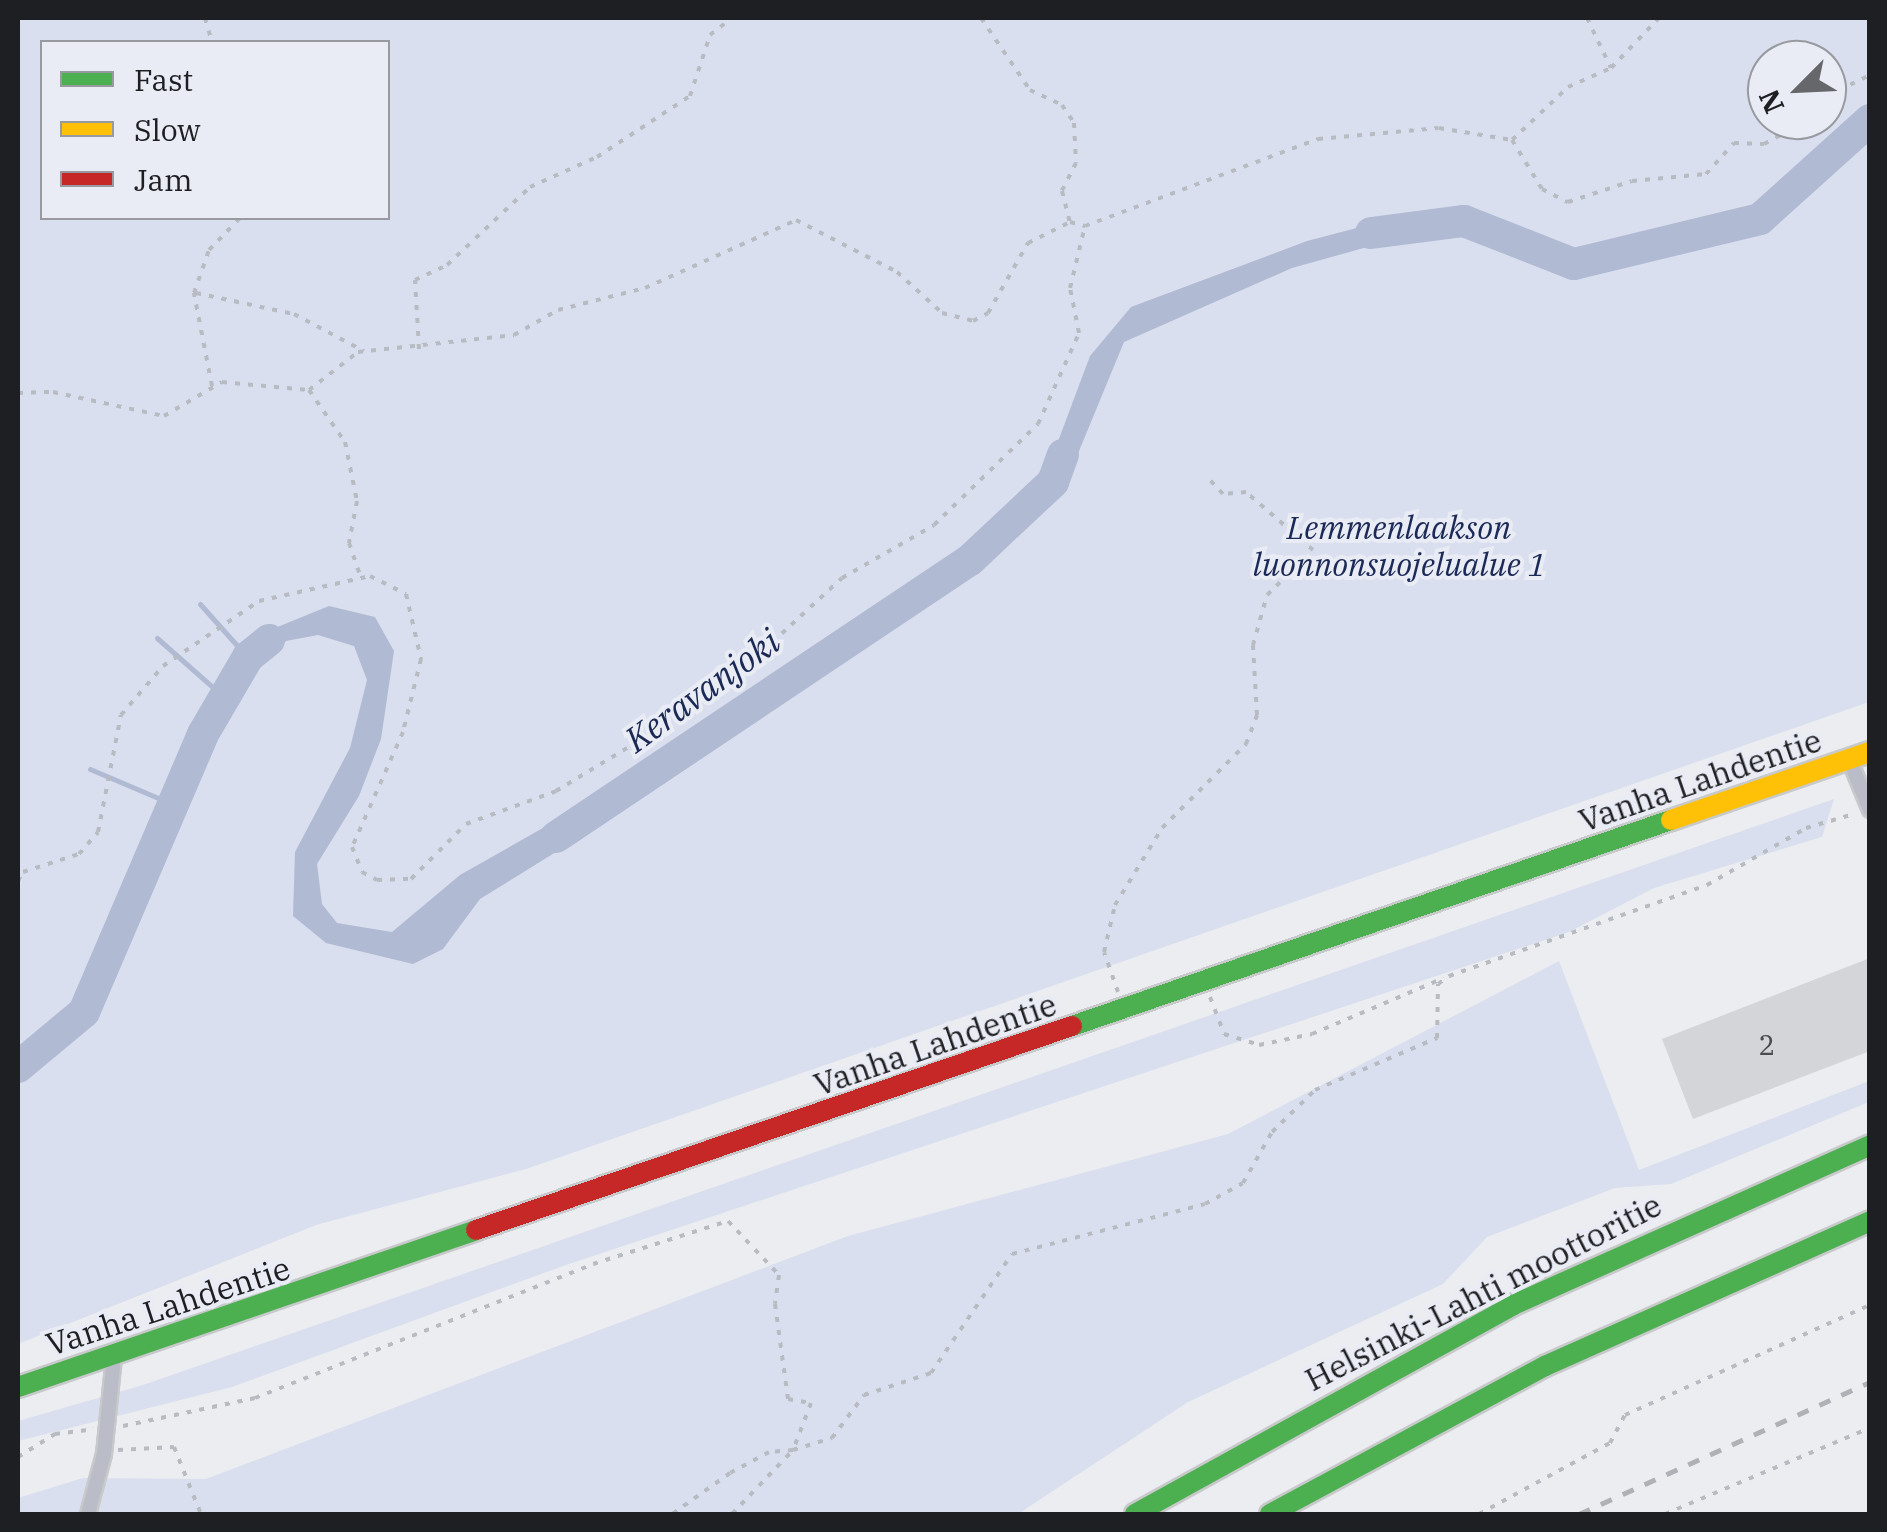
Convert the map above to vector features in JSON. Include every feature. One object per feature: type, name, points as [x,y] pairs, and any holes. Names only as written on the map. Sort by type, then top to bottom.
[{"type":"main road","name":"Vanha Lahdentie","points":[[18,1387],[1859,756]]},
{"type":"main road","name":"Helsinki-Lahti moottoritie","points":[[1135,1514],[1514,1305],[1870,1145]]},
{"type":"main road","points":[[1270,1514],[1545,1366],[1870,1221]]},
{"type":"street","points":[[1859,756],[1869,809]]},
{"type":"street","points":[[88,1514],[104,1454],[114,1357]]},
{"type":"path","points":[[418,349],[415,280],[447,266],[530,186],[597,157],[690,96],[710,35],[732,18]]},
{"type":"path","points":[[981,18],[1030,90],[1062,105],[1074,123],[1076,162],[1062,190],[1070,222]]},
{"type":"path","points":[[1587,18],[1611,68]]},
{"type":"path","points":[[1512,140],[1568,87],[1611,68],[1659,18]]},
{"type":"path","points":[[1847,86],[1870,75]]},
{"type":"path","points":[[194,293],[294,314],[364,350],[418,349],[484,333],[514,334],[558,310],[645,288],[796,220],[897,272],[942,313],[973,321],[988,313],[1024,248],[1070,222],[1085,226],[1318,139],[1439,128],[1512,140],[1542,189],[1568,202],[1632,181],[1706,174],[1734,142],[1764,144],[1771,140]]},
{"type":"path","points":[[212,386],[194,293],[209,250],[238,220]]},
{"type":"path","points":[[18,881],[23,872],[84,850],[101,823],[104,781],[121,714],[142,686],[282,591],[361,578],[406,594],[421,659],[403,732],[352,848],[362,872],[392,885],[411,880],[466,824],[556,791],[654,731],[753,660],[842,578],[909,544],[1038,424],[1070,362],[1079,333],[1071,310],[1085,226]]},
{"type":"path","points":[[18,393],[53,392],[164,416],[212,386],[309,390],[364,350]]},
{"type":"path","points":[[309,390],[345,442],[345,474],[357,501],[350,543],[361,578]]},
{"type":"path","points":[[1125,1010],[1104,952],[1115,905],[1162,828],[1246,744],[1259,688],[1253,645],[1268,595],[1313,550],[1246,492],[1223,494],[1208,478]]},
{"type":"path","points":[[1206,982],[1224,1034],[1259,1045],[1312,1034],[1449,976],[1708,884],[1806,828],[1869,809]]},
{"type":"path","points":[[18,866],[23,872]]},
{"type":"path","points":[[672,1514],[730,1473],[769,1452],[793,1450],[832,1438],[864,1395],[932,1373],[972,1306],[1022,1248],[1205,1204],[1243,1183],[1272,1132],[1314,1090],[1437,1038],[1438,984],[1449,976]]},
{"type":"path","points":[[18,1457],[54,1434],[108,1429],[254,1398],[592,1264],[728,1221],[779,1275],[775,1304],[788,1399],[811,1403],[793,1450],[732,1514]]},
{"type":"path","points":[[1480,1514],[1610,1442],[1626,1415],[1870,1305]]},
{"type":"path","points":[[1665,1514],[1870,1428]]},
{"type":"path","points":[[104,1454],[138,1444],[174,1447],[201,1514]]},
{"type":"green space","name":"Lemmenlaakson luonnonsuojelualue 1","points":[[18,18],[1869,18],[1869,702],[526,1169],[316,1225],[18,1344]]},
{"type":"green space","points":[[1834,799],[1822,837],[1654,888],[1569,932],[563,1266],[232,1387],[18,1441],[18,1421],[143,1385]]},
{"type":"green space","points":[[1559,961],[1639,1170],[1869,1081],[1869,1102],[1671,1184],[1615,1188],[1487,1237],[1443,1284],[1188,1402],[1018,1514],[18,1514],[18,1498],[83,1478],[206,1479],[848,1236],[1228,1134]]},
{"type":"water","points":[[1410,214],[1414,234],[1292,268],[1124,342],[1065,485],[1051,500],[1031,485],[1051,460],[1090,356],[1131,307],[1307,241]]},
{"type":"water","points":[[329,606],[375,617],[394,651],[381,739],[359,796],[317,864],[322,904],[337,923],[392,932],[460,875],[587,803],[601,824],[480,899],[443,949],[413,964],[326,943],[293,916],[295,852],[350,748],[367,680],[354,646],[318,635],[286,641],[249,676],[228,663],[250,638]]},
{"type":"building","points":[[1870,958],[1870,1051],[1693,1119],[1662,1039]]},
{"type":"waterway","name":"Keravanjoki","points":[[1371,233],[1464,221],[1574,264],[1760,219],[1870,120]]},
{"type":"waterway","name":"Keravanjoki","points":[[556,837],[970,560],[1053,482],[1063,455]]},
{"type":"waterway","points":[[200,604],[242,651]]},
{"type":"waterway","points":[[157,638],[224,697]]},
{"type":"waterway","name":"Keravanjoki","points":[[18,1067],[84,1012],[203,734],[248,657],[269,640]]},
{"type":"waterway","points":[[90,769],[175,805]]},
{"type":"railway","points":[[1579,1514],[1870,1382]]},
{"type":"traffic: fast","points":[[1072,1026],[1671,820]]},
{"type":"traffic: fast","points":[[1135,1514],[1513,1305],[1870,1145]]},
{"type":"traffic: fast","points":[[1270,1514],[1545,1366],[1870,1221]]},
{"type":"traffic: fast","points":[[18,1387],[476,1230]]},
{"type":"traffic: slow","points":[[1671,820],[1870,752]]},
{"type":"traffic: jam","points":[[476,1230],[1072,1026]]}]
